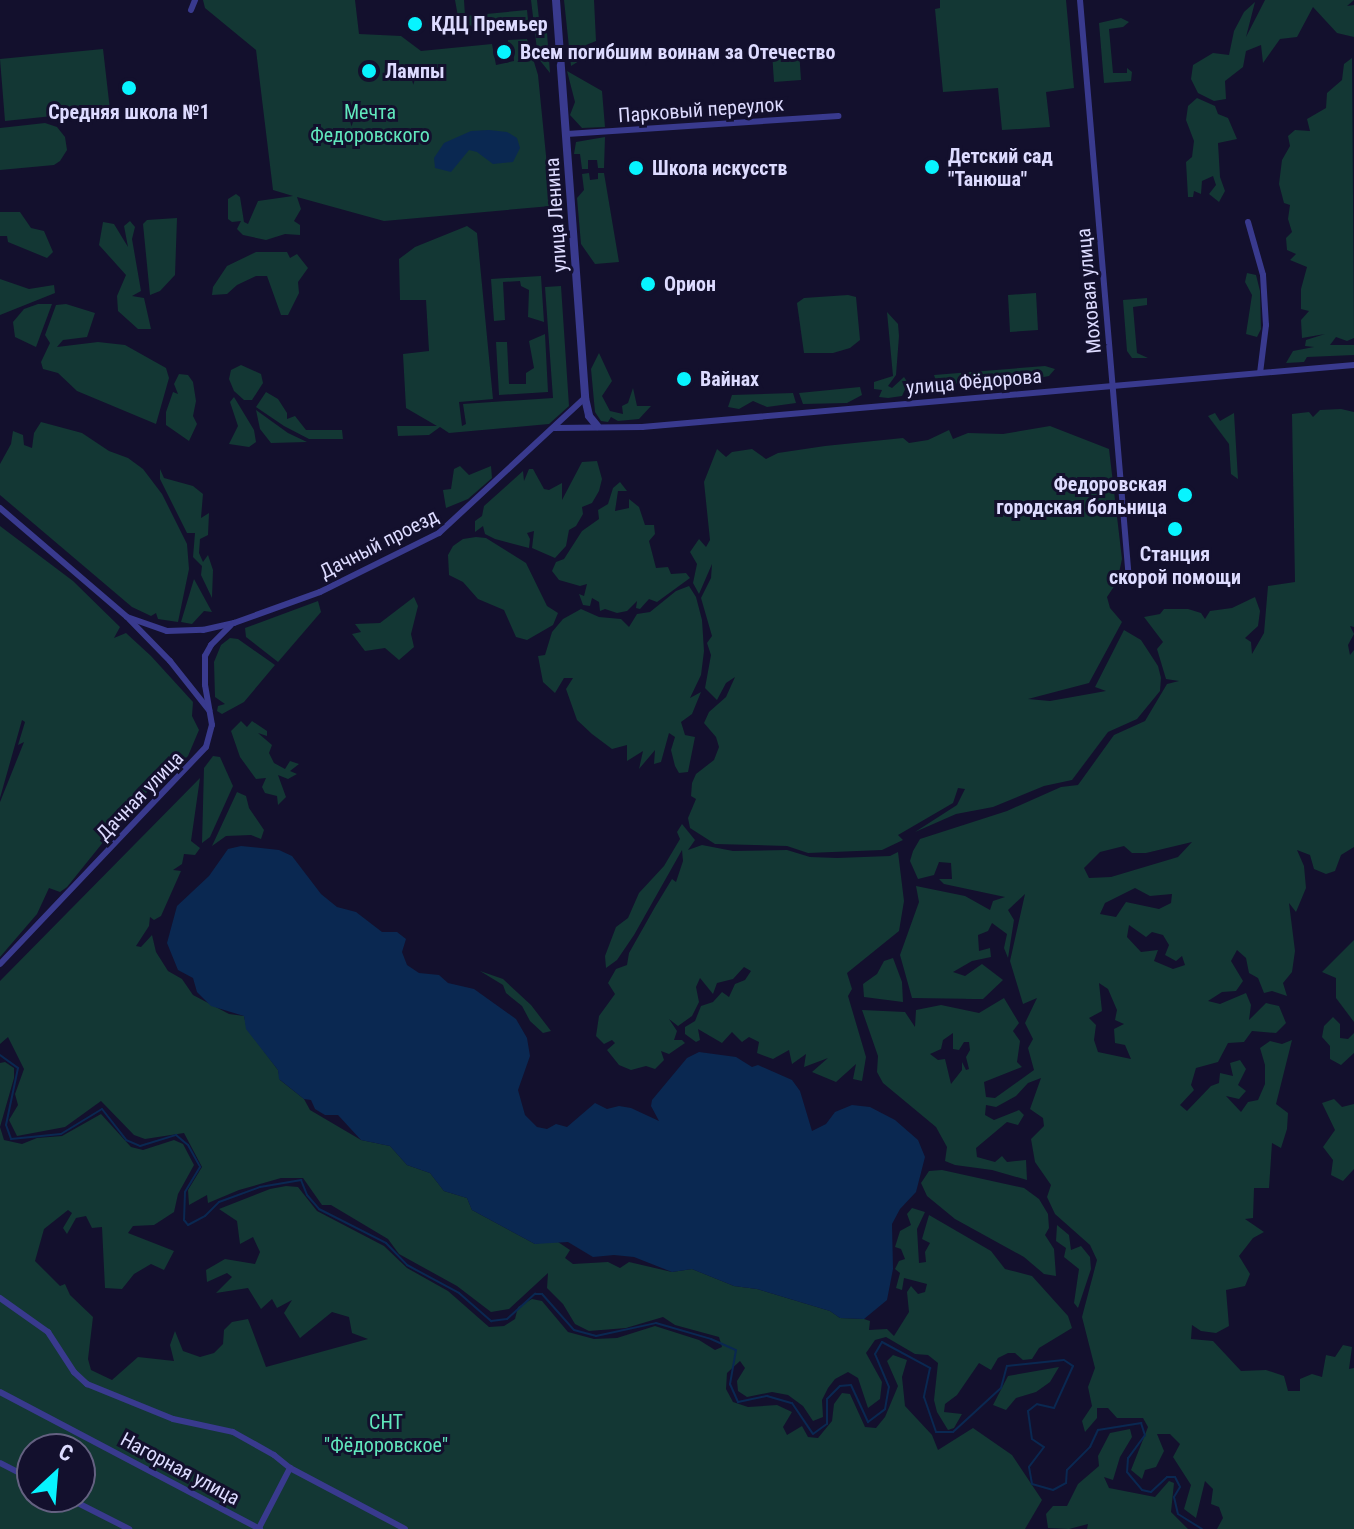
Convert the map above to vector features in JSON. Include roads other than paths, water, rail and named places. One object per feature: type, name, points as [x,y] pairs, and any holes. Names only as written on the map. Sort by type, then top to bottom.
[{"type":"street","points":[[191,10],[195,0]]},
{"type":"street","name":"улица Ленина","points":[[556,0],[585,398],[589,416],[597,426]]},
{"type":"street","name":"Моховая улица","points":[[1080,0],[1129,580]]},
{"type":"street","name":"Парковый переулок","points":[[567,134],[838,116]]},
{"type":"street","points":[[1248,222],[1263,275],[1266,325],[1260,373]]},
{"type":"street","name":"улица Фёдорова","points":[[554,428],[642,427],[1354,365]]},
{"type":"street","name":"Дачный проезд","points":[[127,617],[167,631],[195,631],[234,623],[343,582],[439,533],[585,398]]},
{"type":"street","points":[[0,508],[127,617],[170,661],[210,712]]},
{"type":"street","name":"Дачная улица","points":[[0,964],[198,758],[211,735],[203,669],[205,656],[218,637],[234,623]]},
{"type":"street","points":[[0,1298],[48,1332],[74,1372],[87,1384],[173,1419],[233,1432],[274,1455],[290,1468],[405,1529]]},
{"type":"street","name":"Нагорная улица","points":[[0,1392],[259,1529]]},
{"type":"street","points":[[259,1529],[290,1468]]},
{"type":"street","points":[[96,1512],[129,1529]]},
{"type":"water","points":[[471,131],[507,132],[517,138],[520,148],[513,162],[493,164],[469,150],[451,172],[435,168],[434,158],[444,143]]},
{"type":"water","points":[[241,846],[279,850],[292,856],[321,894],[337,907],[356,912],[382,932],[397,932],[406,939],[402,952],[407,965],[419,973],[439,975],[448,983],[474,989],[516,1019],[527,1038],[530,1056],[518,1090],[525,1115],[537,1127],[547,1129],[556,1124],[567,1127],[595,1103],[607,1109],[619,1106],[631,1108],[659,1121],[651,1106],[652,1100],[687,1058],[699,1052],[736,1057],[752,1067],[758,1065],[792,1080],[800,1091],[812,1131],[826,1124],[835,1112],[852,1105],[870,1107],[895,1120],[918,1140],[925,1157],[916,1192],[900,1209],[892,1224],[893,1269],[887,1300],[864,1319],[840,1318],[830,1311],[757,1289],[734,1286],[692,1269],[672,1272],[634,1257],[593,1257],[568,1242],[535,1244],[472,1210],[467,1198],[444,1191],[430,1173],[407,1165],[390,1146],[361,1140],[338,1115],[325,1115],[315,1109],[311,1100],[304,1099],[279,1079],[278,1070],[246,1029],[244,1016],[211,1006],[197,992],[193,978],[178,970],[167,943],[177,906],[209,876],[228,849]]},
{"type":"waterway","points":[[0,1055],[18,1068],[6,1125],[11,1139],[61,1134],[102,1109],[126,1140],[140,1146],[176,1135],[188,1145],[200,1167],[185,1192],[184,1220],[188,1225],[205,1216],[219,1202],[260,1187],[301,1180],[307,1195],[319,1209],[386,1243],[407,1265],[459,1293],[491,1321],[507,1319],[535,1294],[542,1294],[574,1330],[596,1336],[656,1323],[711,1339],[736,1350],[730,1384],[738,1402],[767,1396],[792,1403],[813,1434],[827,1424],[827,1399],[840,1386],[851,1385],[868,1422],[885,1409],[889,1387],[875,1354],[882,1342],[930,1368],[924,1397],[936,1432],[953,1432],[1001,1388],[1007,1366],[1064,1360],[1073,1366],[1054,1408],[1037,1404],[1028,1411],[1032,1439],[1044,1447],[1029,1467],[1032,1484],[1053,1490],[1066,1483],[1067,1470],[1090,1447],[1098,1430],[1141,1423],[1145,1435],[1128,1458],[1127,1472],[1142,1490],[1151,1492],[1167,1477],[1175,1477],[1180,1487],[1174,1497],[1178,1514],[1202,1529]]},
{"type":"place","name":"КДЦ Премьер","points":[[415,24]]},
{"type":"place","name":"Всем погибшим воинам за Отечество","points":[[504,52]]},
{"type":"place","name":"Лампы","points":[[369,71]]},
{"type":"place","name":"Средняя школа №1","points":[[129,88]]},
{"type":"place","name":"Детский сад \"Танюша\"","points":[[932,167]]},
{"type":"place","name":"Школа искусств","points":[[636,168]]},
{"type":"place","name":"Орион","points":[[648,284]]},
{"type":"place","name":"Вайнах","points":[[684,379]]},
{"type":"place","name":"Федоровская городская больница","points":[[1185,495]]},
{"type":"place","name":"Станция скорой помощи","points":[[1175,529]]},
{"type":"park label","name":"Мечта Федоровского","points":[[370,124]]},
{"type":"park label","name":"СНТ \"Фёдоровское\"","points":[[386,1434]]}]
